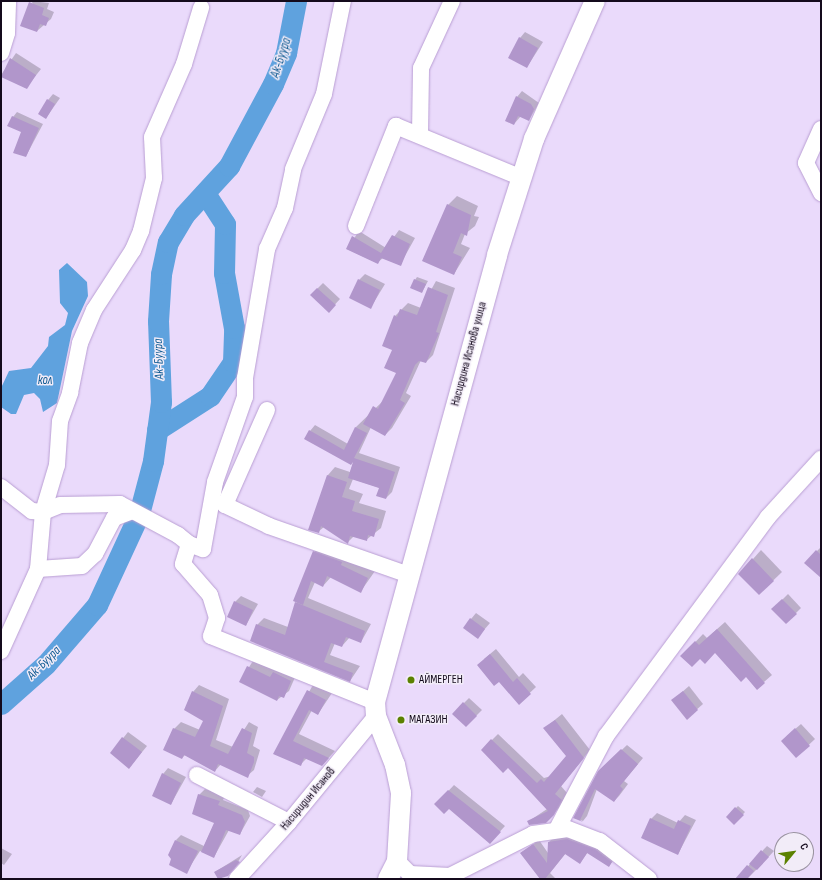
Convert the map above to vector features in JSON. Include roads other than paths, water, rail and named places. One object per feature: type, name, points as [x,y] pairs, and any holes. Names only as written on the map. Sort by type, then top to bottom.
[{"type":"main road","name":"Насирдина Исанова улица","points":[[375,709],[409,575],[496,255],[534,139],[594,1]]},
{"type":"main road","points":[[375,709],[386,748],[395,765],[401,793],[397,861],[388,879]]},
{"type":"street","points":[[1,53],[7,33],[8,1]]},
{"type":"street","points":[[1,487],[22,505],[43,512],[60,505],[120,504],[162,526],[189,544],[203,549],[215,482],[245,397],[245,378],[268,249],[285,208],[293,169],[324,94],[343,1]]},
{"type":"street","points":[[420,134],[421,68],[452,1]]},
{"type":"street","points":[[1,651],[38,569],[43,512],[54,478],[60,420],[70,393],[80,343],[94,310],[133,250],[141,231],[154,178],[152,136],[184,64],[201,8]]},
{"type":"street","points":[[356,226],[392,129],[401,126],[522,178]]},
{"type":"street","points":[[821,129],[806,163],[821,193]]},
{"type":"street","points":[[267,410],[225,505],[269,526],[409,575]]},
{"type":"street","points":[[557,829],[606,736],[768,517],[821,459]]},
{"type":"street","points":[[38,569],[82,566],[95,554],[114,518],[132,511]]},
{"type":"street","points":[[189,544],[183,564],[210,595],[217,618],[211,636],[375,709]]},
{"type":"street","name":"Насиридин Исанов","points":[[237,879],[289,822],[375,709]]},
{"type":"street","points":[[197,775],[289,822]]},
{"type":"street","points":[[397,861],[410,874],[450,876],[533,834],[557,829],[581,832],[600,841],[649,879]]},
{"type":"water","name":"кол","points":[[67,263],[87,282],[88,296],[72,331],[57,403],[43,412],[40,399],[34,393],[24,395],[16,414],[11,414],[1,407],[1,388],[9,371],[31,368],[48,346],[49,337],[65,325],[68,313],[60,303],[59,270]]},
{"type":"waterway","name":"Ак-Буура","points":[[1,704],[46,664],[97,605],[139,514],[153,461],[161,402],[158,321],[161,274],[168,242],[184,215],[229,166],[273,84],[286,53],[296,1]]},
{"type":"waterway","points":[[157,430],[210,396],[233,362],[234,328],[224,273],[225,224],[205,193]]},
{"type":"place","name":"АЙМЕРГЕН","points":[[411,680]]},
{"type":"place","name":"МАГАЗИН","points":[[401,720]]}]
